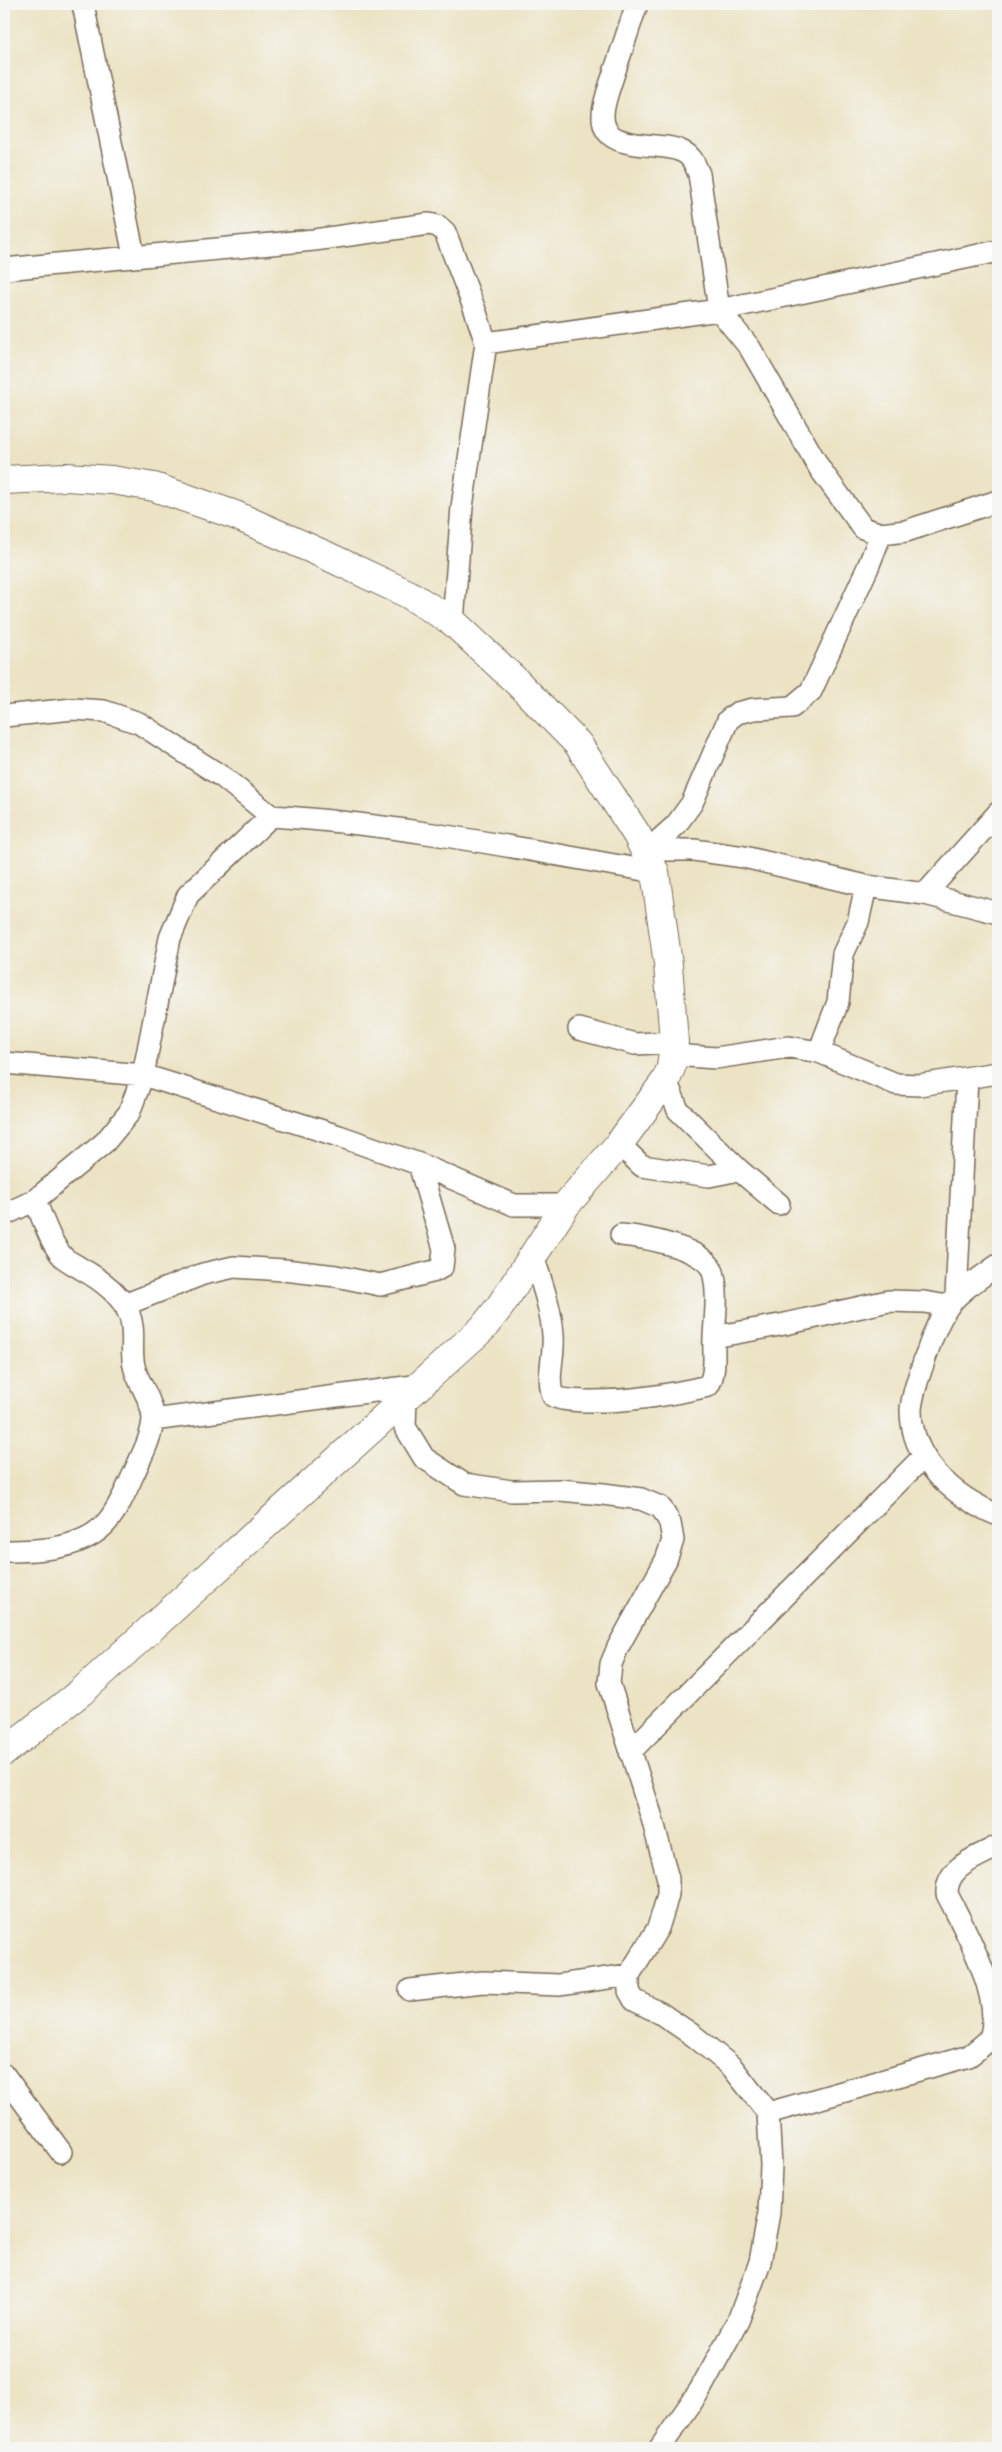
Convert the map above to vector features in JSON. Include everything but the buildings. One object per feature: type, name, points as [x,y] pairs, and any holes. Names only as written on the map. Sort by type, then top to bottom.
[{"type":"street","points":[[83,4],[134,256]]},
{"type":"street","points":[[637,4],[605,101],[604,122],[606,128],[619,139],[640,146],[680,150],[695,163],[699,174],[719,310],[750,348],[820,469],[863,528],[881,534],[906,531],[998,501]]},
{"type":"street","points":[[4,269],[314,240],[428,224],[438,226],[445,232],[454,252],[486,343],[462,507],[453,622]]},
{"type":"street","points":[[486,343],[719,310],[998,251]]},
{"type":"street","points":[[4,480],[75,478],[112,480],[154,487],[235,515],[408,594],[453,622],[516,680],[578,744],[647,852],[668,964],[671,1059],[678,1110],[739,1170],[779,1204]]},
{"type":"street","points":[[647,852],[676,824],[692,803],[728,720],[736,713],[754,709],[792,707],[811,691],[868,567],[881,534]]},
{"type":"street","points":[[4,716],[73,709],[104,711],[139,723],[224,778],[271,816],[647,852],[694,850],[744,857],[866,886],[925,894],[998,913]]},
{"type":"street","points":[[925,894],[998,813]]},
{"type":"street","points":[[4,1215],[35,1200],[105,1142],[129,1113],[143,1075],[170,938],[188,895],[271,816]]},
{"type":"street","points":[[819,1052],[838,1002],[843,954],[858,922],[866,886]]},
{"type":"street","points":[[579,1029],[635,1044],[671,1059],[716,1058],[789,1047],[819,1052],[896,1084],[919,1086],[998,1073]]},
{"type":"street","points":[[4,1752],[81,1692],[483,1328],[502,1305],[566,1205],[619,1144],[671,1059]]},
{"type":"street","points":[[4,1063],[143,1075],[282,1116],[419,1164],[514,1205],[566,1205]]},
{"type":"street","points":[[952,1301],[967,1079]]},
{"type":"street","points":[[619,1144],[642,1166],[709,1176],[739,1170]]},
{"type":"street","points":[[124,1305],[203,1274],[234,1268],[310,1273],[380,1285],[435,1271],[442,1267],[444,1249],[419,1164]]},
{"type":"street","points":[[4,1550],[32,1551],[60,1546],[86,1538],[106,1523],[120,1503],[144,1450],[153,1420],[150,1405],[134,1365],[132,1329],[124,1305],[110,1289],[62,1256],[35,1200]]},
{"type":"street","points":[[533,1256],[548,1303],[553,1335],[550,1386],[553,1396],[558,1399],[614,1402],[661,1397],[708,1386],[714,1369],[715,1284],[713,1270],[705,1260],[694,1253],[678,1247],[621,1235]]},
{"type":"street","points":[[998,1264],[952,1301],[932,1338],[911,1408],[913,1435],[922,1457],[947,1486],[998,1515]]},
{"type":"street","points":[[714,1337],[786,1324],[888,1301],[952,1301]]},
{"type":"street","points":[[153,1420],[414,1391]]},
{"type":"street","points":[[414,1391],[405,1428],[424,1458],[464,1484],[512,1491],[560,1490],[641,1499],[660,1506],[670,1524],[673,1540],[666,1560],[618,1647],[611,1664],[609,1683],[652,1818],[668,1879],[668,1894],[658,1928],[629,1975],[629,1991],[634,2000],[687,2031],[732,2066],[768,2113],[771,2165],[769,2212],[760,2262],[733,2330],[700,2390],[660,2448]]},
{"type":"street","points":[[630,1752],[922,1457]]},
{"type":"street","points":[[768,2113],[968,2056],[990,2037],[995,2011],[992,1988],[948,1894],[947,1887],[954,1870],[998,1846]]},
{"type":"street","points":[[410,1990],[483,1982],[559,1985],[629,1975]]},
{"type":"street","points":[[4,2075],[61,2152]]}]
